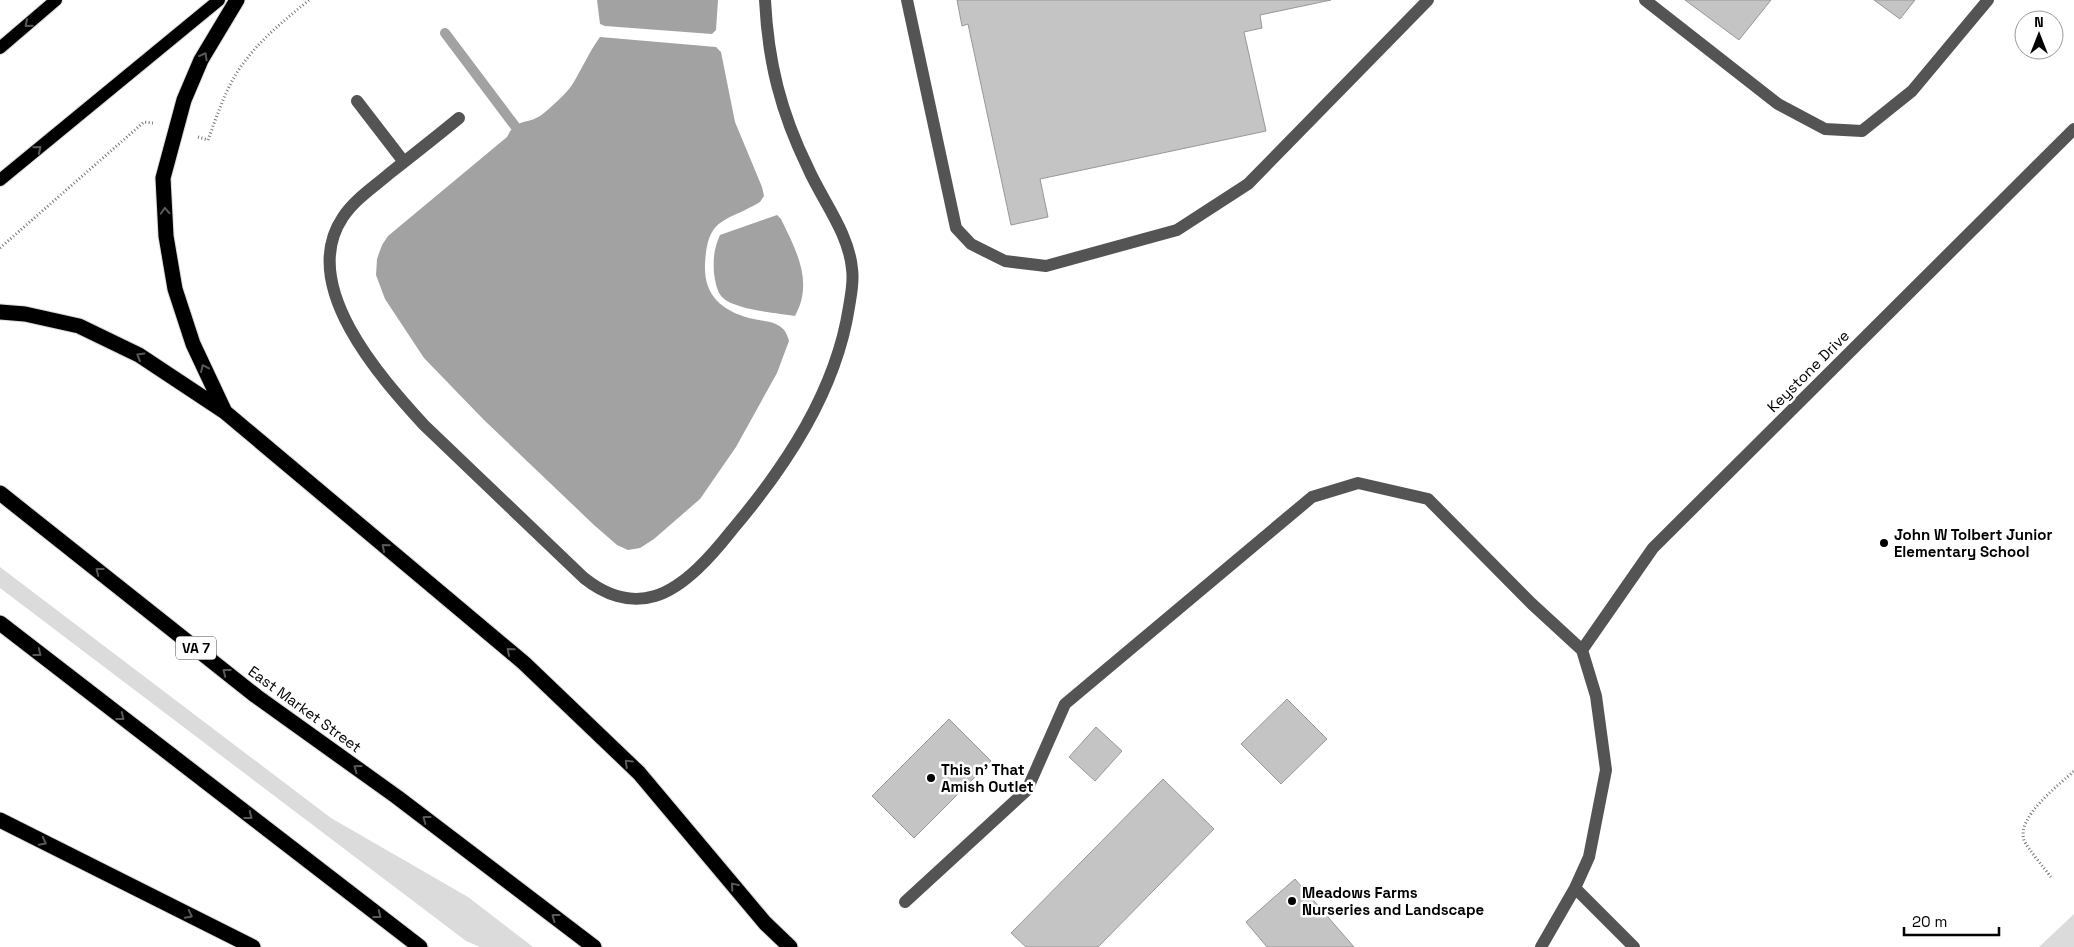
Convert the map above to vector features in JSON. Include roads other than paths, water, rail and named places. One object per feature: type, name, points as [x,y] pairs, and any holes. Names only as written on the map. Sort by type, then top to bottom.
[{"type":"highway","points":[[224,412],[192,344],[174,289],[166,236],[163,178],[184,100],[201,60],[237,0]]},
{"type":"highway","points":[[0,312],[25,314],[79,326],[139,355],[224,412],[524,663],[638,773],[765,923],[790,947]]},
{"type":"highway","name":"East Market Street","points":[[0,494],[256,696],[397,797],[594,947]]},
{"type":"highway","points":[[0,623],[420,947]]},
{"type":"highway","points":[[0,820],[253,947]]},
{"type":"main road","points":[[0,48],[56,0]]},
{"type":"main road","points":[[0,180],[219,0]]},
{"type":"street","points":[[459,118],[357,200],[343,218],[332,244],[331,271],[337,302],[346,321],[372,362],[424,426],[584,578],[604,591],[630,598],[642,598],[665,592],[694,572],[718,548],[759,499],[788,458],[835,363],[846,328],[852,283],[850,254],[841,231],[808,170],[790,128],[775,84],[770,57],[765,0]]},
{"type":"street","points":[[907,0],[956,228],[971,244],[1005,261],[1046,266],[1178,230],[1248,184],[1428,0]]},
{"type":"street","points":[[1645,0],[1778,104],[1825,129],[1862,131],[1912,91],[1988,0]]},
{"type":"street","points":[[357,102],[404,162]]},
{"type":"street","name":"Keystone Drive","points":[[1582,650],[1653,548],[2074,129]]},
{"type":"street","points":[[905,902],[1027,790],[1065,704],[1312,497],[1358,483],[1428,499],[1532,604],[1582,650],[1596,696],[1606,770],[1589,857],[1576,888],[1541,947]]},
{"type":"street","points":[[1576,888],[1634,947]]},
{"type":"waterway","points":[[445,33],[515,126]]},
{"type":"place","name":"John W Tolbert Junior Elementary School","points":[[1884,543]]},
{"type":"place","name":"This n' That Amish Outlet","points":[[931,778]]},
{"type":"place","name":"Meadows Farms Nurseries and Landscape","points":[[1292,901]]}]
